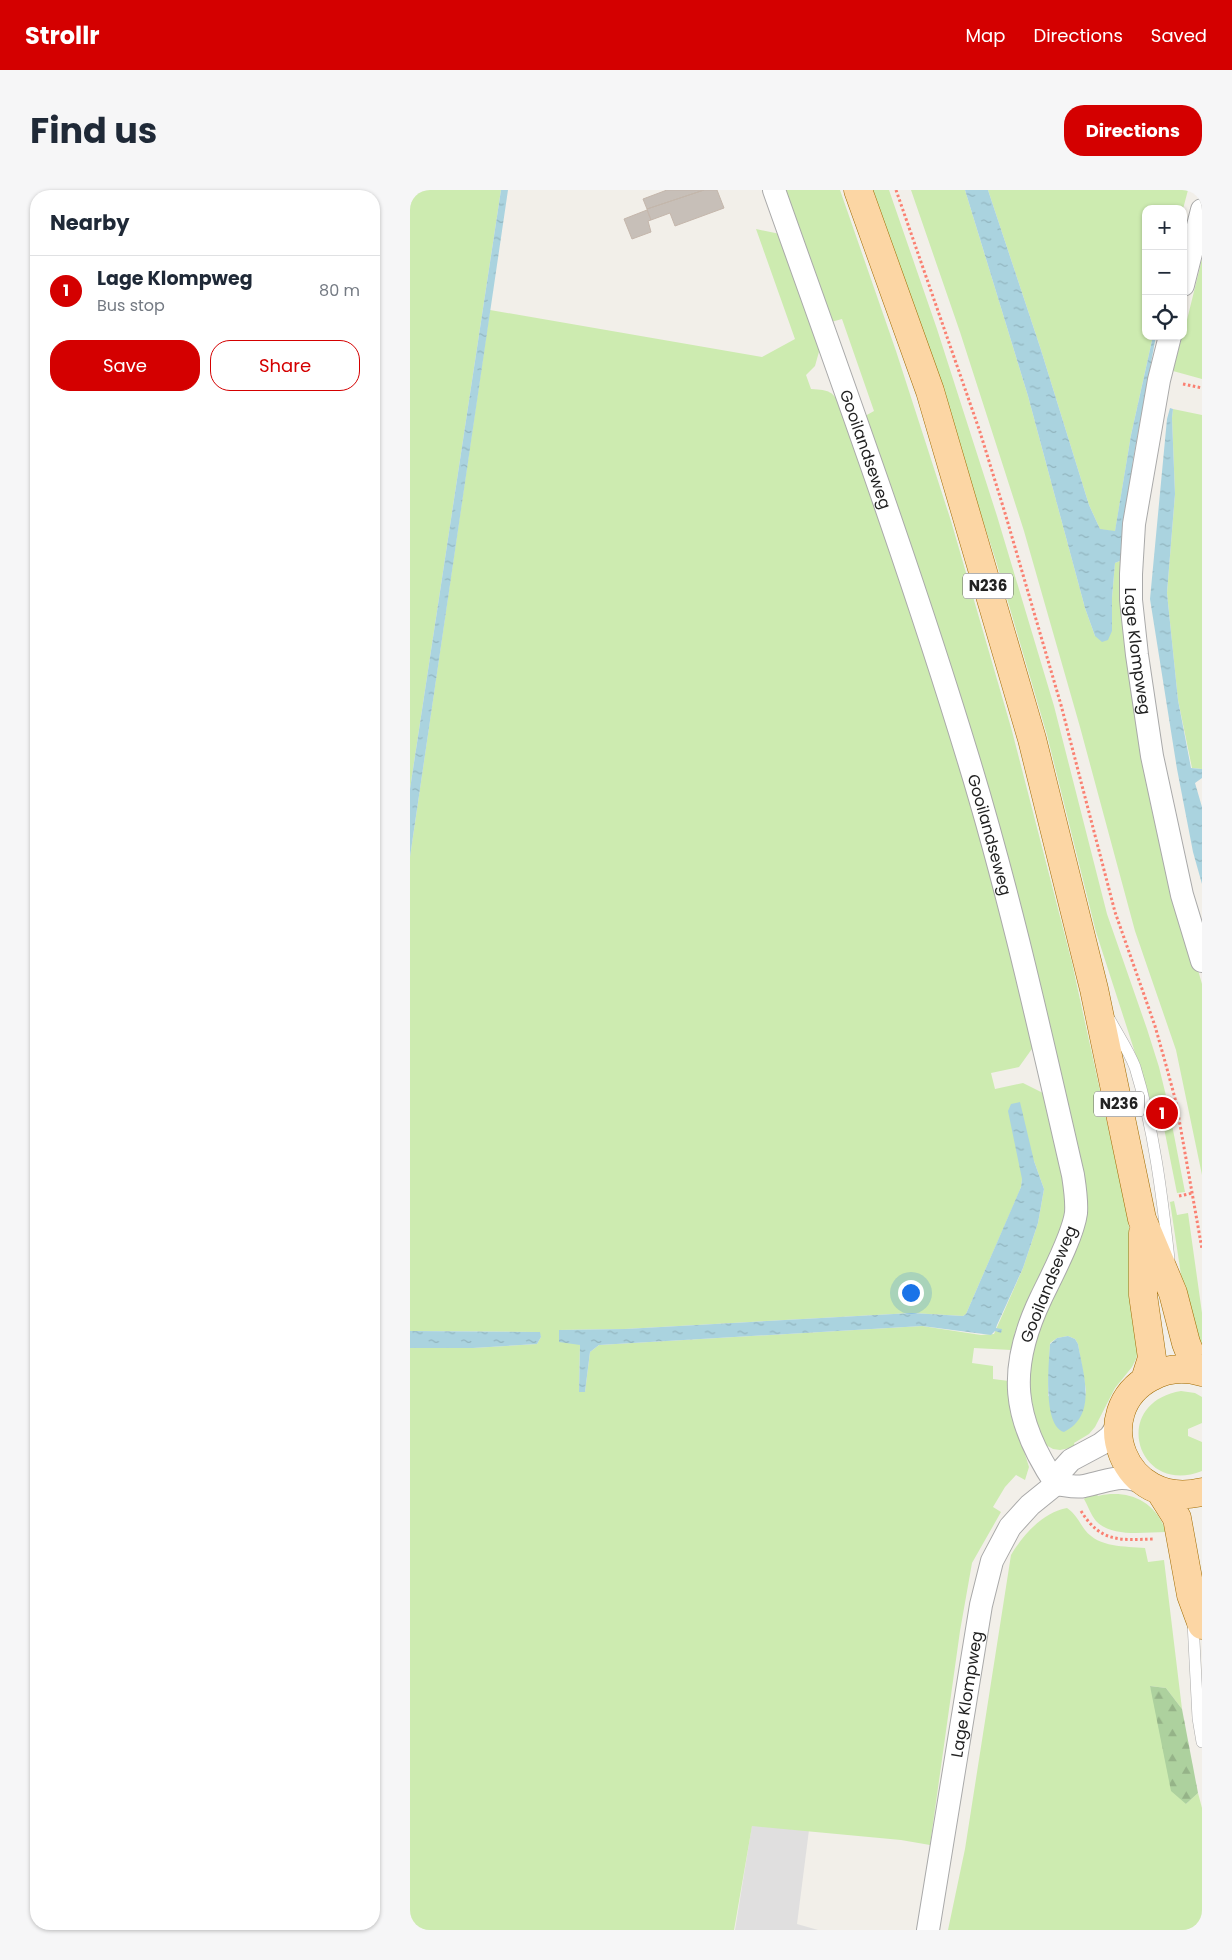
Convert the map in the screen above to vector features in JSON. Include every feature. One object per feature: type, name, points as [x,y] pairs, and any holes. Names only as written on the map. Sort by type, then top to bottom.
[{"type":"main road","name":"N236","points":[[858,190],[930,391],[1032,739],[1094,989],[1142,1219],[1173,1294],[1192,1358],[1202,1367]]},
{"type":"main road","name":"N236","points":[[1142,1219],[1143,1296],[1152,1358],[1145,1380]]},
{"type":"main road","name":"N236","points":[[1202,1372],[1174,1369],[1159,1372],[1145,1380],[1130,1396],[1120,1417],[1118,1432],[1120,1448],[1126,1462],[1135,1474],[1153,1488],[1176,1518],[1191,1595],[1202,1625]]},
{"type":"main road","points":[[1153,1488],[1175,1495],[1190,1495],[1202,1492]]},
{"type":"street","name":"Gooilandseweg","points":[[774,190],[900,546],[969,761],[1031,997],[1073,1175],[1076,1216],[1060,1259],[1028,1330],[1019,1368],[1020,1404],[1025,1423],[1042,1462],[1056,1484]]},
{"type":"street","points":[[1187,269],[1202,210]]},
{"type":"street","name":"Lage Klompweg","points":[[1169,340],[1134,524],[1131,565],[1132,600],[1137,655],[1152,756],[1182,895],[1202,961]]},
{"type":"street","name":"Lage Klompweg","points":[[928,1930],[981,1605],[992,1561],[1010,1527],[1030,1505],[1056,1484],[1062,1470],[1071,1460],[1110,1437],[1120,1417]]},
{"type":"street","points":[[1056,1484],[1082,1486],[1110,1478],[1122,1477],[1135,1479],[1153,1488]]},
{"type":"lane","points":[[1094,989],[1134,1066],[1161,1188],[1173,1294]]},
{"type":"lane","points":[[1191,1595],[1198,1718],[1202,1742]]},
{"type":"path","points":[[896,190],[980,432],[1061,704],[1115,912],[1155,1026],[1176,1102],[1202,1249]]},
{"type":"path","points":[[1175,1197],[1193,1193]]},
{"type":"path","points":[[1056,1484],[1077,1504],[1089,1523],[1105,1535],[1125,1540],[1181,1537]]},
{"type":"shaded area","points":[[752,1825],[809,1830],[797,1924],[818,1930],[735,1930]]},
{"type":"green space","points":[[410,190],[501,190],[410,789]]},
{"type":"green space","points":[[784,190],[840,190],[896,351],[951,521],[1012,731],[1072,963],[1128,1218],[1138,1312],[1138,1351],[1136,1359],[1115,1388],[1095,1427],[1089,1434],[1074,1443],[1075,1447],[1060,1450],[1053,1449],[1046,1445],[1037,1432],[1028,1377],[1033,1342],[1085,1212],[865,416],[874,411],[842,319],[831,322]],"holes":[[[1068,1336],[1075,1339],[1078,1344],[1086,1390],[1084,1406],[1048,1396],[1050,1343],[1057,1338]]]},
{"type":"green space","points":[[873,190],[889,190],[937,329],[997,516],[1054,706],[1107,914],[1159,1067],[1185,1192],[1177,1193],[1163,1123],[1167,1121],[1162,1098],[1150,1099],[1096,932],[1047,735],[996,561],[914,307]]},
{"type":"green space","points":[[911,190],[965,190],[1028,396],[1085,608],[1095,636],[1112,631],[1115,563],[1122,560],[1181,911],[1202,984],[1202,1175],[1176,1050],[1135,931],[1080,727],[1024,531],[960,332]]},
{"type":"green space","points":[[988,190],[1188,190],[1184,205],[1142,205],[1142,340],[1152,340],[1131,435],[1115,532],[1100,529],[1089,505],[1041,350]]},
{"type":"green space","points":[[756,229],[780,234],[820,348],[815,366],[806,375],[811,389],[830,392],[842,407],[890,542],[992,870],[1034,1046],[1019,1067],[991,1073],[995,1089],[1023,1083],[1045,1094],[1066,1191],[1064,1223],[1015,1332],[1011,1350],[974,1348],[972,1363],[993,1366],[993,1379],[1009,1381],[1020,1438],[1029,1467],[1025,1480],[1016,1475],[1005,1487],[993,1507],[1001,1512],[972,1563],[960,1631],[930,1845],[901,1840],[752,1826],[734,1930],[410,1930],[410,1348],[473,1348],[537,1344],[541,1337],[539,1332],[410,1331],[410,857],[490,310],[762,357],[795,339]],"holes":[[[1034,1161],[1044,1189],[1038,1223],[1023,1268],[994,1334],[981,1335],[922,1326],[599,1345],[590,1352],[585,1392],[579,1391],[580,1345],[559,1330],[625,1329],[912,1313],[963,1316],[966,1314],[1017,1197],[1022,1179]]]},
{"type":"green space","points":[[1202,259],[1202,379],[1173,371],[1181,340],[1187,340],[1187,320]]},
{"type":"green space","points":[[1173,409],[1202,415],[1202,769],[1192,768],[1178,700],[1167,593],[1175,494]]},
{"type":"green space","points":[[1174,1201],[1177,1215],[1188,1213],[1202,1313],[1202,1348],[1186,1308],[1170,1202]]},
{"type":"green space","points":[[1181,1391],[1195,1393],[1202,1397],[1202,1423],[1188,1429],[1188,1436],[1202,1442],[1202,1471],[1179,1476],[1161,1471],[1148,1460],[1140,1445],[1139,1428],[1145,1412],[1159,1399]]},
{"type":"green space","points":[[1096,1493],[1098,1496],[1120,1494],[1140,1500],[1155,1512],[1166,1532],[1129,1533],[1111,1530],[1103,1526],[1094,1519],[1084,1499]]},
{"type":"green space","points":[[1067,1508],[1075,1515],[1085,1530],[1097,1540],[1113,1545],[1145,1548],[1148,1562],[1164,1560],[1182,1709],[1166,1688],[1150,1686],[1186,1804],[1198,1793],[1202,1808],[1202,1930],[948,1930],[965,1849],[1011,1555],[1034,1525],[1050,1514]]},
{"type":"green space","points":[[1150,1686],[1166,1688],[1182,1709],[1198,1793],[1186,1804],[1171,1791]]},
{"type":"water","points":[[501,190],[508,190],[410,857],[410,789]]},
{"type":"water","points":[[965,190],[988,190],[1041,350],[1089,505],[1100,529],[1115,531],[1131,435],[1152,340],[1155,340],[1133,460],[1122,560],[1115,563],[1112,631],[1108,640],[1102,642],[1095,636],[1085,608],[1028,396]]},
{"type":"water","points":[[1170,408],[1173,409],[1175,494],[1167,593],[1178,700],[1191,768],[1202,769],[1202,778],[1195,783],[1202,807],[1202,884],[1193,852],[1177,769],[1150,599],[1167,419]]},
{"type":"water","points":[[1020,1102],[1034,1161],[1044,1189],[1038,1223],[1023,1268],[996,1328],[1002,1329],[1001,1333],[995,1331],[991,1335],[922,1326],[599,1345],[590,1352],[585,1392],[579,1392],[580,1345],[559,1342],[559,1330],[625,1329],[912,1313],[963,1316],[966,1314],[1021,1187],[1022,1179],[1008,1111],[1011,1104]]},
{"type":"water","points":[[410,1331],[540,1332],[541,1337],[537,1344],[473,1348],[410,1348]]},
{"type":"water","points":[[1068,1336],[1075,1339],[1078,1344],[1086,1393],[1085,1405],[1081,1415],[1075,1425],[1064,1432],[1057,1427],[1052,1418],[1048,1392],[1049,1364],[1050,1344],[1057,1338]]},
{"type":"building","points":[[667,190],[704,190],[647,209],[643,199]]},
{"type":"building","points":[[704,190],[717,190],[724,208],[675,226],[670,213],[651,220],[647,209]]},
{"type":"building","points":[[647,210],[651,220],[648,221],[651,232],[632,239],[624,219]]},
{"type":"place","name":"Lage Klompweg","points":[[1162,1113]]}]
